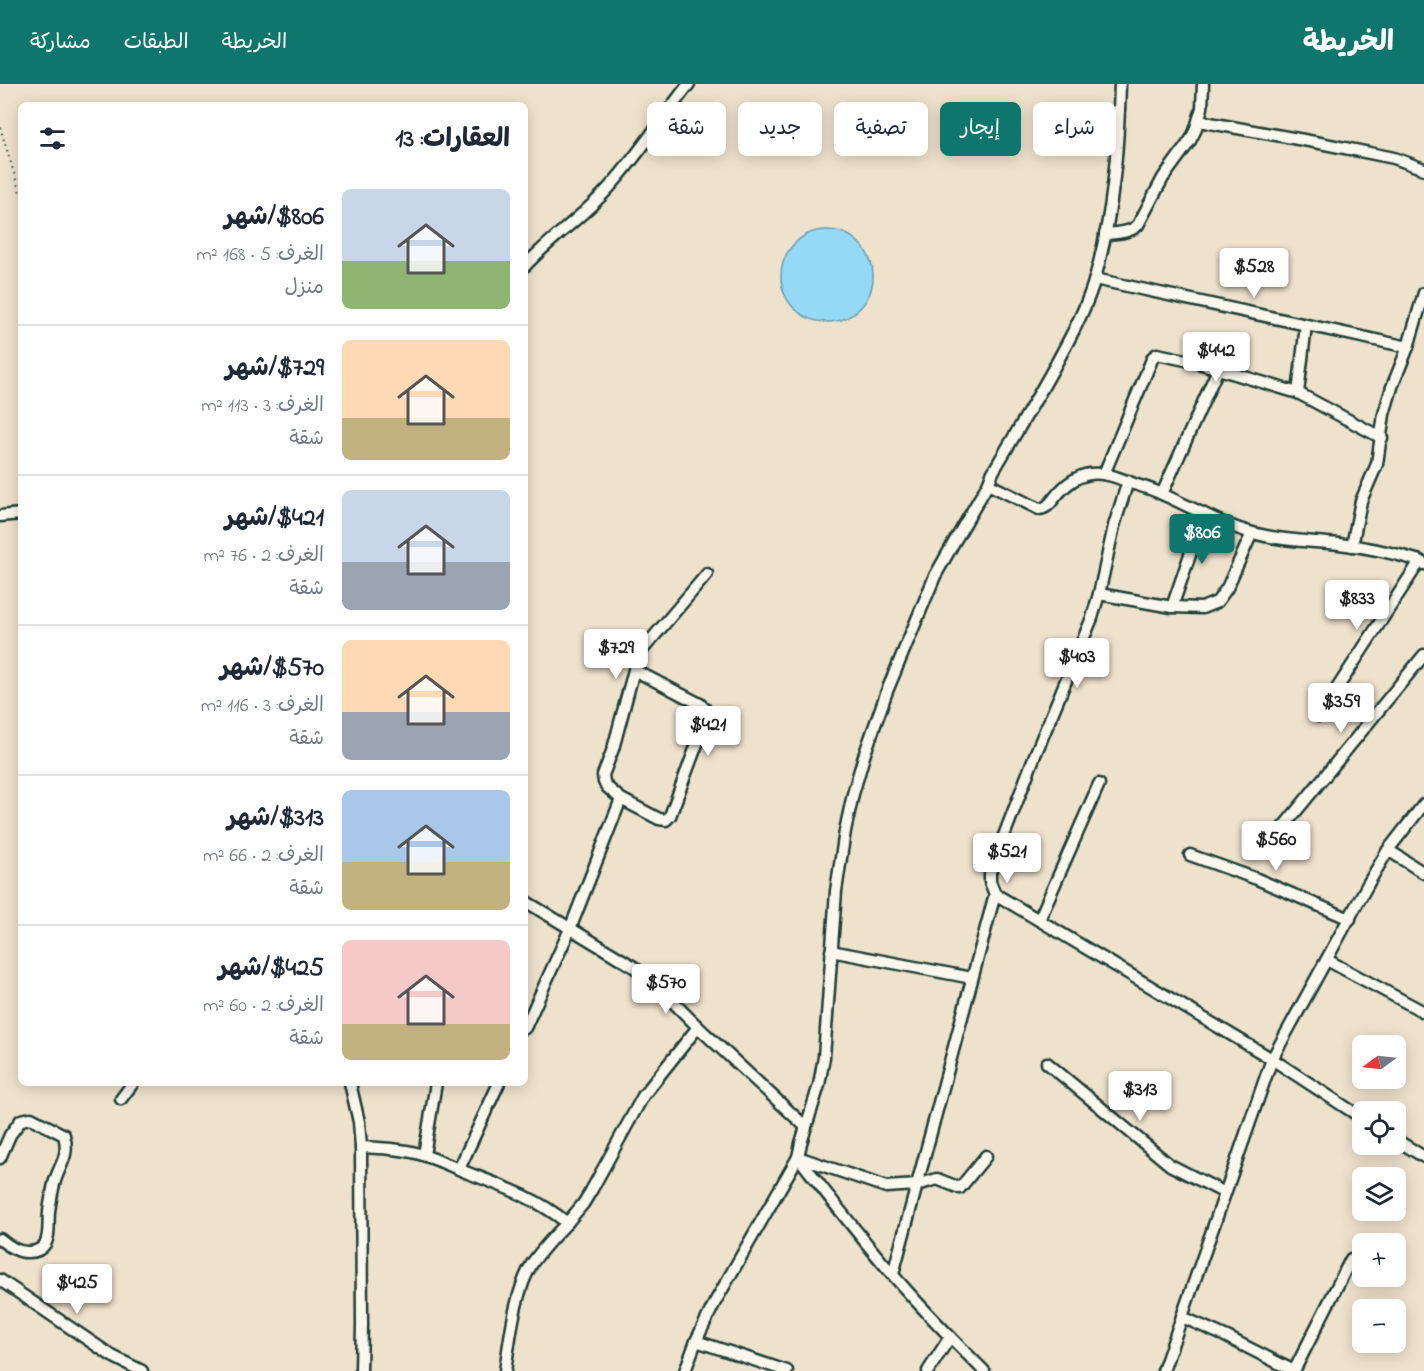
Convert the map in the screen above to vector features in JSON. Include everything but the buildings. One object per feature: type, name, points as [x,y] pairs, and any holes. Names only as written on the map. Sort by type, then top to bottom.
[{"type":"street","points":[[528,263],[603,195],[689,84]]},
{"type":"street","points":[[685,1371],[696,1341],[715,1302],[798,1157],[819,1085],[824,1057],[836,891],[846,831],[864,756],[887,691],[935,576],[1067,343],[1095,279],[1105,234],[1116,159],[1120,84]]},
{"type":"street","points":[[1105,234],[1130,230],[1138,225],[1163,178],[1190,141],[1202,108],[1203,84]]},
{"type":"street","points":[[1199,121],[1320,142],[1395,158],[1424,169]]},
{"type":"street","points":[[1095,279],[1407,347]]},
{"type":"street","points":[[1352,546],[1361,501],[1377,464],[1384,414],[1424,293]]},
{"type":"street","points":[[1298,393],[1306,325]]},
{"type":"street","points":[[1104,474],[1153,357],[1157,354],[1218,369],[1298,393],[1382,438]]},
{"type":"street","points":[[1162,494],[1218,369]]},
{"type":"street","points":[[988,484],[1039,509],[1047,507],[1056,495],[1076,477],[1104,474],[1162,494],[1252,533],[1390,552],[1422,563],[1318,716]]},
{"type":"street","points":[[1128,481],[1114,526],[1092,618],[1035,755],[990,872],[990,882],[995,894],[1272,1059],[1352,1111]]},
{"type":"street","points":[[0,516],[18,514]]},
{"type":"street","points":[[1172,607],[1204,514]]},
{"type":"street","points":[[1099,594],[1172,607],[1202,608],[1217,602],[1227,588],[1252,533]]},
{"type":"street","points":[[634,670],[700,704],[706,710],[706,720],[670,816],[666,820],[659,819],[621,799],[607,787],[603,775],[613,749],[634,670],[639,654],[707,574]]},
{"type":"street","points":[[1280,831],[1424,655]]},
{"type":"street","points":[[1039,921],[1099,784]]},
{"type":"street","points":[[528,1021],[570,929],[621,799]]},
{"type":"street","points":[[1163,1371],[1272,1059],[1388,850],[1424,804]]},
{"type":"street","points":[[1388,850],[1424,873]]},
{"type":"street","points":[[1190,855],[1257,879],[1350,919]]},
{"type":"street","points":[[893,1274],[995,894]]},
{"type":"street","points":[[528,903],[634,967],[806,1127]]},
{"type":"street","points":[[831,951],[972,978]]},
{"type":"street","points":[[1327,960],[1424,1012]]},
{"type":"street","points":[[505,1371],[511,1331],[524,1282],[533,1262],[583,1204],[643,1096],[698,1027]]},
{"type":"street","points":[[1047,1063],[1170,1164],[1225,1193]]},
{"type":"street","points":[[121,1099],[130,1086]]},
{"type":"street","points":[[352,1086],[359,1122],[361,1147],[361,1371]]},
{"type":"street","points":[[424,1155],[436,1086]]},
{"type":"street","points":[[459,1169],[499,1086]]},
{"type":"street","points":[[0,1158],[10,1135],[21,1120],[31,1118],[64,1135],[67,1146],[55,1182],[45,1244],[36,1252],[23,1253],[0,1239]]},
{"type":"street","points":[[1406,1146],[1424,1157]]},
{"type":"street","points":[[361,1147],[399,1149],[424,1155],[511,1190],[567,1223]]},
{"type":"street","points":[[798,1157],[886,1187],[917,1185],[937,1179],[960,1188],[986,1156]]},
{"type":"street","points":[[798,1157],[893,1274],[984,1371]]},
{"type":"street","points":[[1182,1317],[1294,1371],[1351,1260]]},
{"type":"street","points":[[0,1280],[112,1356],[142,1371]]},
{"type":"street","points":[[928,1371],[950,1337]]},
{"type":"street","points":[[696,1341],[787,1371]]},
{"type":"path","points":[[0,127],[18,186]]},
{"type":"water","points":[[827,230],[844,234],[859,244],[869,259],[873,276],[869,293],[859,308],[844,318],[827,322],[810,318],[795,308],[785,293],[781,276],[785,259],[795,244],[810,234]]}]
